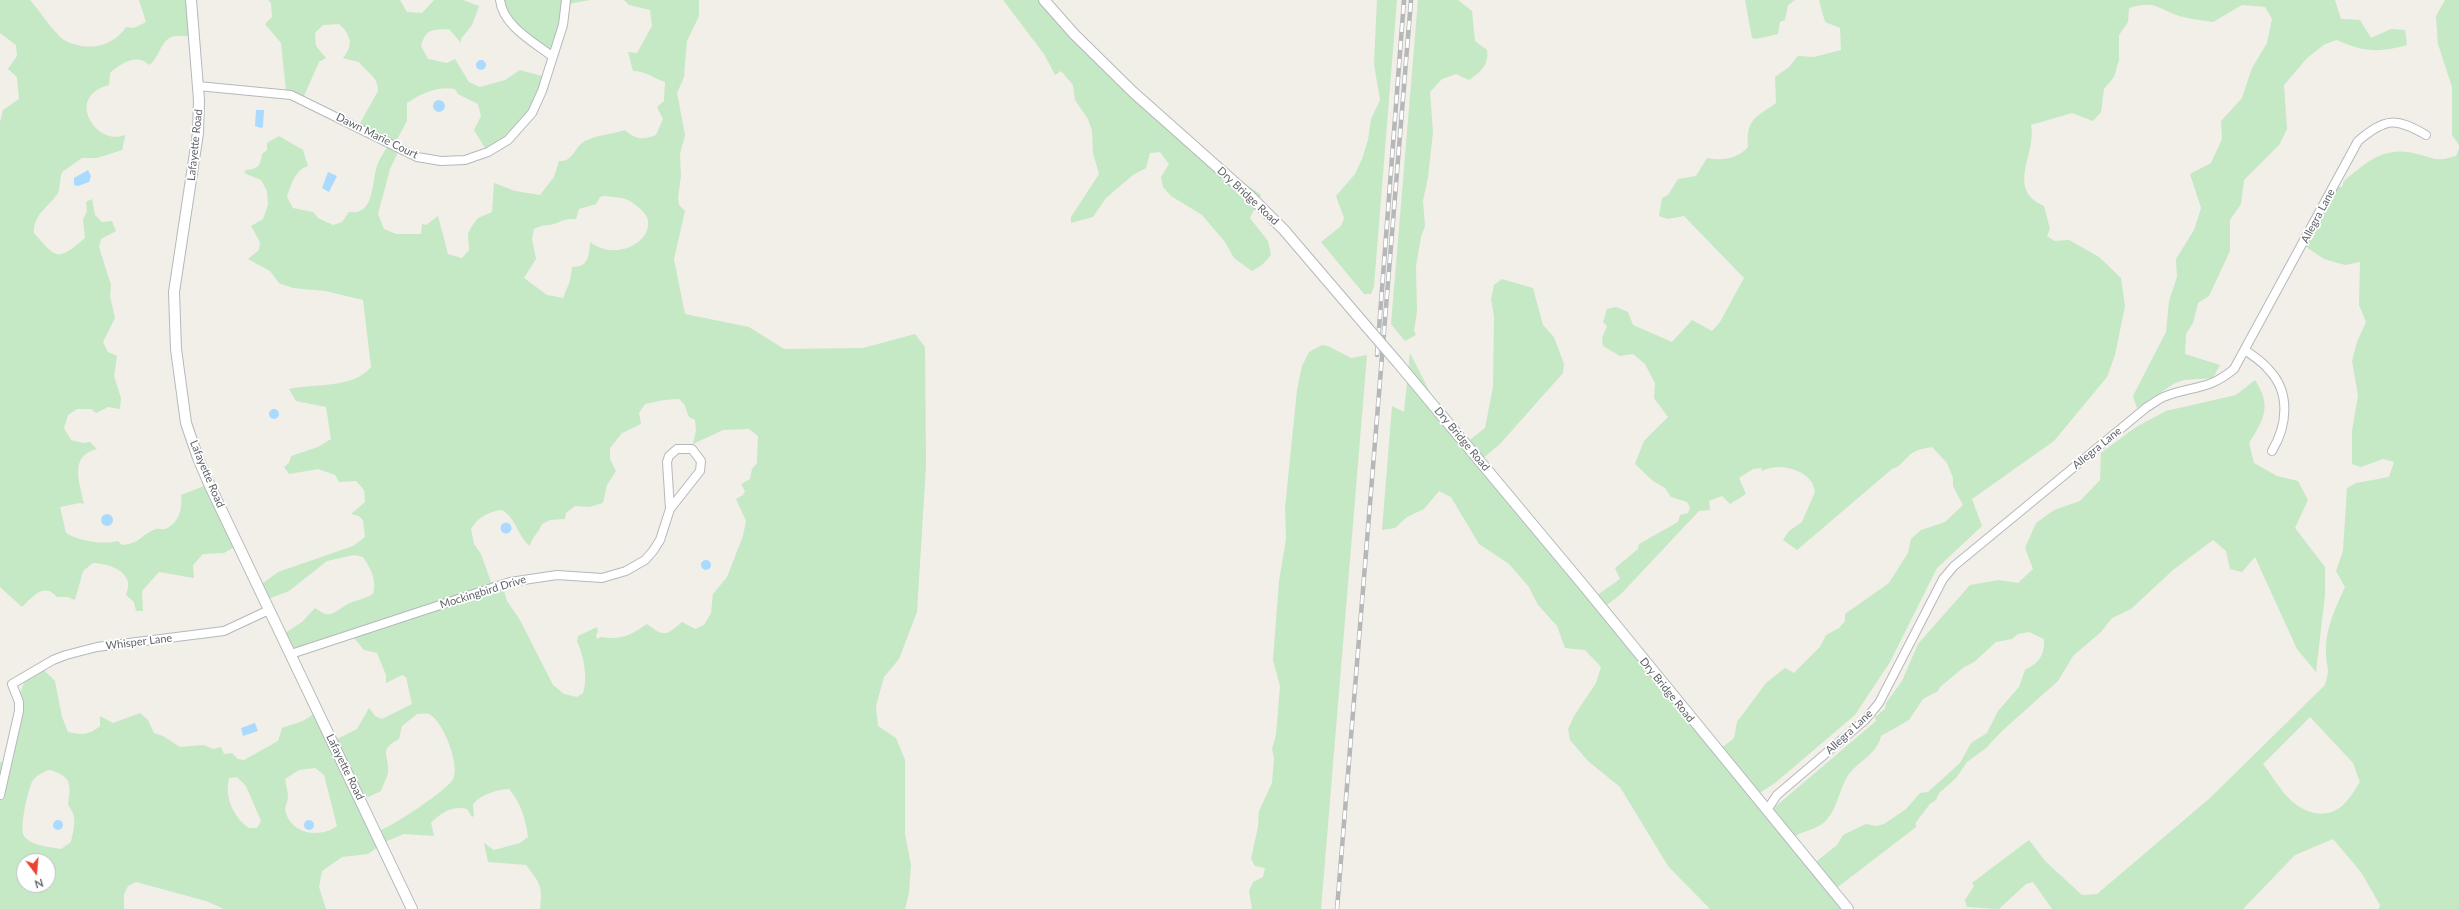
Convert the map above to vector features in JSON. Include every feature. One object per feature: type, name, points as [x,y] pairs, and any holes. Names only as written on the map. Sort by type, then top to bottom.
[{"type":"street","name":"Lafayette Road","points":[[191,0],[198,86],[198,133],[174,292],[179,387],[186,423],[198,458],[412,909]]},
{"type":"street","points":[[500,0],[505,17],[553,57]]},
{"type":"street","name":"Dawn Marie Court","points":[[198,86],[291,95],[406,153],[429,160],[453,161],[488,152],[517,132],[537,102],[563,25],[566,0]]},
{"type":"street","name":"Dry Bridge Road","points":[[1044,0],[1074,34],[1132,92],[1250,196],[1284,230],[1398,363],[1584,586],[1848,909]]},
{"type":"street","name":"Allegra Lane","points":[[1767,810],[1777,796],[1865,720],[1879,703],[1943,579],[1954,566],[2147,407],[2165,396],[2221,381],[2234,369],[2358,141],[2370,131],[2389,122],[2406,123],[2426,135]]},
{"type":"street","points":[[2245,350],[2270,370],[2279,384],[2284,399],[2285,419],[2281,436],[2272,451]]},
{"type":"street","name":"Mockingbird Drive","points":[[291,654],[510,582],[557,575],[602,578],[626,571],[645,560],[660,540],[670,509],[669,456],[677,449],[692,449],[701,461],[700,471],[670,509]]},
{"type":"street","name":"Whisper Lane","points":[[0,795],[19,711],[19,702],[12,684],[53,660],[66,655],[97,648],[224,631],[270,610]]},
{"type":"green space","points":[[0,0],[30,0],[60,37],[72,44],[90,47],[106,44],[114,40],[126,27],[134,28],[146,22],[139,0],[191,0],[194,36],[176,36],[167,39],[155,59],[149,65],[144,61],[134,60],[119,66],[110,73],[109,85],[95,91],[88,100],[87,109],[90,119],[96,128],[104,134],[114,137],[124,135],[125,137],[122,150],[97,158],[82,158],[62,172],[58,193],[42,211],[34,226],[34,233],[48,248],[58,254],[63,254],[85,238],[83,220],[87,211],[86,202],[92,199],[95,215],[102,222],[112,221],[116,231],[101,239],[99,247],[111,285],[110,296],[115,318],[103,342],[108,352],[117,356],[114,376],[121,398],[120,409],[108,407],[96,413],[91,409],[77,409],[68,415],[64,428],[71,440],[83,443],[90,442],[97,449],[88,453],[82,458],[79,464],[79,479],[84,504],[80,503],[60,507],[66,533],[92,542],[106,543],[118,541],[122,545],[129,544],[137,541],[151,531],[170,527],[177,519],[181,510],[181,495],[209,484],[238,545],[224,553],[203,554],[193,565],[194,578],[159,572],[142,591],[143,611],[136,611],[134,602],[126,595],[128,584],[126,577],[119,570],[103,564],[93,563],[83,571],[75,600],[68,597],[57,597],[48,591],[43,591],[34,595],[22,607],[0,587],[0,122],[3,110],[19,99],[17,77],[8,69],[17,56],[16,45],[0,33]]},
{"type":"green space","points":[[268,0],[400,0],[407,12],[422,13],[434,0],[463,0],[479,6],[472,25],[461,39],[461,43],[449,29],[430,31],[425,36],[421,46],[428,59],[447,63],[455,59],[469,82],[480,87],[505,80],[520,70],[542,76],[538,96],[521,127],[488,149],[485,148],[474,130],[481,116],[478,104],[458,94],[455,89],[436,89],[418,96],[407,103],[407,121],[395,143],[400,148],[390,169],[378,214],[384,229],[396,234],[421,234],[422,224],[426,225],[438,216],[448,254],[462,258],[469,250],[468,233],[472,226],[478,218],[492,212],[494,183],[515,191],[540,195],[554,177],[559,161],[564,161],[571,157],[578,147],[585,141],[595,137],[625,130],[633,136],[639,138],[647,138],[656,135],[663,119],[657,107],[664,101],[665,82],[646,73],[633,71],[628,52],[637,53],[652,26],[650,10],[629,5],[624,0],[699,0],[699,16],[687,41],[684,77],[677,93],[685,135],[680,154],[681,176],[678,198],[679,205],[685,211],[674,259],[685,314],[749,327],[784,349],[863,348],[915,334],[925,347],[926,466],[917,612],[899,659],[884,677],[876,706],[878,726],[896,738],[905,760],[905,834],[911,865],[909,893],[905,909],[540,909],[541,890],[535,876],[526,865],[488,862],[484,843],[494,850],[520,843],[528,837],[522,812],[517,800],[509,789],[490,793],[473,804],[474,816],[472,817],[467,809],[462,808],[452,809],[438,816],[431,823],[434,836],[404,834],[385,842],[368,854],[342,857],[322,871],[319,887],[326,909],[224,909],[206,901],[136,882],[128,886],[124,894],[124,909],[0,909],[0,762],[4,763],[18,699],[27,675],[39,665],[55,681],[62,717],[68,732],[81,734],[93,731],[100,726],[100,716],[113,723],[140,713],[148,720],[154,733],[163,736],[180,747],[204,745],[213,749],[221,747],[224,754],[232,753],[238,759],[244,760],[278,741],[282,728],[303,721],[321,709],[334,738],[337,739],[357,729],[369,708],[375,716],[382,719],[412,704],[406,677],[402,675],[386,683],[386,675],[377,653],[364,650],[349,632],[293,650],[285,633],[302,622],[315,608],[324,613],[331,614],[349,604],[373,594],[374,579],[363,557],[354,555],[327,561],[289,591],[268,599],[262,584],[278,572],[353,546],[365,537],[363,520],[359,516],[351,514],[365,502],[364,490],[356,481],[339,482],[335,475],[318,469],[289,474],[284,467],[289,463],[291,456],[318,447],[331,439],[326,407],[296,401],[289,389],[344,382],[363,374],[371,367],[363,300],[325,291],[293,288],[279,283],[270,271],[248,259],[259,250],[260,242],[251,226],[263,219],[268,205],[267,191],[261,180],[244,173],[246,170],[256,168],[258,166],[261,161],[262,154],[267,150],[267,143],[279,136],[303,150],[308,166],[297,174],[287,197],[293,208],[313,212],[318,218],[333,225],[342,222],[349,212],[358,212],[368,203],[378,163],[389,143],[359,125],[378,91],[378,86],[372,75],[359,62],[343,58],[349,49],[350,40],[343,28],[339,24],[323,25],[315,33],[316,46],[326,58],[319,62],[304,96],[286,91],[281,43],[265,24],[272,17],[271,3]],"holes":[[[600,197],[623,198],[630,201],[646,216],[648,225],[645,234],[638,242],[628,248],[616,250],[603,249],[590,242],[589,252],[585,263],[572,267],[570,281],[563,298],[547,295],[524,278],[536,259],[532,239],[534,229],[564,220],[576,219],[579,209],[596,204]],[[679,399],[684,404],[689,417],[695,420],[696,430],[693,444],[723,430],[749,429],[758,436],[757,463],[752,469],[750,479],[741,484],[745,491],[743,495],[736,499],[746,521],[743,536],[727,577],[713,594],[711,613],[704,625],[695,629],[682,622],[672,630],[661,633],[647,624],[635,632],[625,636],[615,638],[601,637],[597,639],[597,627],[578,636],[577,642],[582,653],[585,674],[583,693],[577,697],[564,694],[553,685],[520,620],[507,601],[501,581],[491,582],[481,554],[474,544],[471,529],[484,515],[502,510],[511,518],[522,537],[530,546],[542,524],[550,520],[565,519],[566,513],[575,506],[589,507],[603,503],[607,485],[616,471],[610,459],[610,448],[622,433],[641,424],[639,413],[645,404]],[[417,714],[429,714],[434,718],[439,724],[449,744],[455,773],[449,784],[431,799],[406,816],[379,831],[364,799],[381,791],[388,772],[386,750],[392,743],[399,739],[402,726]],[[315,768],[324,775],[337,826],[330,830],[315,833],[301,830],[294,826],[289,820],[285,811],[288,798],[285,779],[299,770]],[[50,770],[57,772],[66,778],[70,792],[68,805],[74,818],[71,842],[61,849],[41,846],[31,842],[24,836],[23,832],[26,801],[30,786],[35,778],[45,771]],[[237,777],[246,786],[261,821],[257,828],[249,828],[235,813],[229,800],[229,778]]]},
{"type":"green space","points":[[499,0],[590,0],[568,4],[559,34],[548,52],[514,25]]},
{"type":"green space","points":[[1003,0],[1043,0],[1077,37],[1231,174],[1260,194],[1261,196],[1250,218],[1268,241],[1271,255],[1262,265],[1252,271],[1234,258],[1225,242],[1202,215],[1171,196],[1163,187],[1161,177],[1169,164],[1160,152],[1150,153],[1146,168],[1133,175],[1106,198],[1093,217],[1071,223],[1071,217],[1099,174],[1093,153],[1092,131],[1088,119],[1075,100],[1073,85],[1061,71],[1055,75],[1044,54]]},
{"type":"green space","points":[[1377,0],[1397,0],[1374,286],[1371,294],[1364,294],[1321,242],[1341,226],[1344,218],[1336,196],[1355,174],[1362,159],[1368,140],[1371,119],[1380,100],[1374,64]]},
{"type":"green space","points":[[1418,0],[1458,0],[1472,11],[1475,41],[1487,50],[1487,60],[1483,68],[1469,80],[1456,74],[1442,79],[1430,92],[1433,132],[1428,177],[1423,201],[1425,226],[1421,237],[1416,266],[1417,311],[1414,331],[1416,335],[1405,341],[1391,324]]},
{"type":"green space","points":[[1745,0],[1795,0],[1788,5],[1785,20],[1780,22],[1778,34],[1756,39],[1752,38]]},
{"type":"green space","points":[[1819,0],[2335,0],[2341,19],[2360,20],[2371,38],[2391,29],[2405,30],[2407,45],[2397,48],[2372,50],[2355,47],[2337,40],[2325,44],[2307,58],[2284,85],[2287,129],[2279,145],[2244,180],[2241,204],[2230,220],[2230,251],[2209,296],[2198,303],[2193,323],[2186,334],[2185,354],[2220,365],[2213,378],[2184,380],[2175,383],[2137,408],[2133,396],[2166,332],[2169,301],[2177,277],[2176,259],[2194,230],[2201,208],[2190,174],[2211,163],[2222,139],[2221,121],[2242,98],[2252,68],[2267,43],[2272,19],[2265,7],[2242,5],[2213,22],[2179,16],[2151,5],[2129,8],[2128,22],[2119,35],[2119,60],[2114,77],[2104,89],[2101,112],[2093,121],[2072,113],[2031,125],[2032,136],[2024,181],[2026,190],[2032,199],[2044,206],[2050,229],[2047,236],[2055,241],[2069,240],[2099,257],[2121,278],[2125,306],[2115,355],[2107,377],[2054,441],[1972,499],[1982,526],[1937,568],[1890,662],[1855,715],[1775,783],[1755,796],[1769,812],[1876,721],[1875,717],[1885,709],[1886,703],[1902,681],[1918,644],[1970,585],[1999,580],[2018,583],[2033,569],[2025,548],[2036,523],[2054,510],[2080,501],[2100,480],[2101,453],[2136,427],[2166,411],[2236,395],[2255,380],[2260,389],[2265,405],[2259,427],[2249,443],[2254,463],[2277,476],[2298,481],[2308,500],[2295,528],[2325,567],[2325,595],[2316,672],[2297,649],[2255,557],[2242,572],[2230,569],[2226,551],[2213,540],[2173,570],[2131,609],[2112,618],[2101,632],[2073,656],[2058,681],[2002,731],[1985,749],[1967,762],[1956,778],[1939,793],[1936,800],[1930,804],[1916,822],[1916,827],[1834,890],[1848,909],[1710,909],[1668,866],[1620,787],[1588,761],[1570,740],[1568,729],[1574,716],[1596,683],[1601,667],[1585,650],[1565,648],[1557,626],[1538,605],[1529,587],[1509,564],[1479,544],[1451,497],[1439,491],[1424,509],[1407,517],[1395,528],[1382,530],[1392,406],[1404,412],[1410,353],[1440,412],[1466,443],[1485,428],[1493,387],[1494,316],[1491,299],[1494,285],[1502,279],[1533,288],[1543,325],[1554,337],[1564,364],[1563,373],[1500,444],[1482,459],[1596,596],[1620,579],[1615,568],[1638,549],[1639,544],[1678,522],[1680,515],[1688,513],[1690,507],[1687,502],[1671,497],[1665,488],[1653,481],[1635,464],[1644,441],[1668,417],[1654,398],[1655,383],[1645,364],[1633,354],[1620,356],[1603,346],[1602,338],[1607,326],[1603,322],[1607,309],[1616,307],[1628,312],[1633,325],[1672,342],[1692,320],[1712,331],[1720,322],[1744,278],[1684,216],[1668,219],[1659,216],[1662,198],[1668,195],[1678,179],[1696,176],[1707,158],[1724,159],[1734,157],[1748,147],[1749,130],[1753,120],[1776,103],[1775,77],[1789,67],[1798,56],[1814,57],[1841,50],[1840,28],[1825,22]],"holes":[[[1932,447],[1947,463],[1953,478],[1953,486],[1963,505],[1945,522],[1921,530],[1911,539],[1908,553],[1889,583],[1845,614],[1845,621],[1839,628],[1826,635],[1820,647],[1794,673],[1785,668],[1766,683],[1737,722],[1734,738],[1719,750],[1604,607],[1620,595],[1699,511],[1710,510],[1709,501],[1722,496],[1730,504],[1746,494],[1739,478],[1753,469],[1761,468],[1762,471],[1774,467],[1788,468],[1800,472],[1812,483],[1815,492],[1802,522],[1789,531],[1783,540],[1797,550],[1892,469],[1899,466],[1909,455],[1919,450]],[[2029,632],[2044,639],[2043,650],[2040,658],[2025,670],[2019,687],[1998,711],[1987,733],[1971,743],[1960,763],[1928,792],[1920,793],[1906,809],[1884,824],[1876,826],[1866,824],[1843,835],[1837,845],[1812,865],[1792,839],[1795,836],[1818,826],[1827,820],[1834,809],[1847,777],[1851,771],[1871,753],[1879,743],[1881,736],[1909,720],[1923,699],[1938,691],[1940,687],[1964,667],[1974,662],[1996,642],[2012,639],[2018,634]]]},
{"type":"green space","points":[[2445,0],[2459,0],[2459,145],[2452,135],[2452,87],[2438,44],[2436,16]]},
{"type":"green space","points":[[2459,149],[2459,909],[2379,909],[2380,905],[2361,872],[2333,839],[2295,855],[2243,909],[2052,909],[2033,882],[2026,884],[1999,909],[1967,907],[1965,900],[1974,886],[1972,883],[2029,840],[2046,862],[2082,895],[2097,894],[2210,798],[2325,685],[2328,670],[2326,657],[2327,635],[2338,602],[2345,587],[2336,571],[2343,551],[2347,488],[2356,483],[2389,477],[2394,462],[2383,459],[2361,467],[2352,464],[2352,431],[2358,395],[2352,361],[2357,342],[2366,322],[2359,305],[2360,262],[2345,265],[2324,259],[2302,244],[2333,188],[2342,187],[2344,181],[2377,157],[2395,152],[2417,154],[2436,159],[2456,156]],"holes":[[[2310,717],[2353,763],[2360,782],[2350,797],[2335,811],[2318,814],[2309,812],[2294,803],[2263,764]]]},
{"type":"green space","points":[[1322,345],[1328,346],[1351,358],[1367,355],[1321,909],[1252,909],[1249,891],[1253,882],[1263,877],[1265,868],[1255,866],[1251,859],[1258,827],[1259,811],[1272,783],[1274,758],[1272,749],[1276,735],[1280,686],[1273,660],[1279,581],[1286,539],[1285,508],[1297,390],[1302,366],[1309,352]]},
{"type":"water","points":[[479,60],[483,60],[485,61],[485,69],[479,70],[476,67],[476,63]]},
{"type":"water","points":[[439,100],[443,102],[445,106],[443,110],[439,112],[435,110],[433,106],[435,102]]},
{"type":"water","points":[[256,110],[264,110],[263,127],[261,128],[255,126]]},
{"type":"water","points":[[88,170],[91,176],[89,182],[78,186],[74,185],[74,178]]},
{"type":"water","points":[[328,172],[337,176],[329,192],[322,188]]},
{"type":"water","points":[[272,409],[276,409],[278,410],[278,418],[272,419],[269,416],[269,412]]},
{"type":"water","points":[[105,514],[109,514],[113,520],[109,526],[105,526],[101,522],[101,518]]},
{"type":"water","points":[[504,523],[508,523],[510,524],[510,532],[504,533],[501,530],[501,526]]},
{"type":"water","points":[[704,560],[708,560],[710,561],[710,569],[704,570],[701,567],[701,563]]},
{"type":"water","points":[[255,723],[258,731],[243,736],[241,728]]},
{"type":"water","points":[[56,820],[60,820],[62,821],[62,829],[56,830],[53,827],[53,823]]},
{"type":"water","points":[[307,820],[311,820],[313,821],[313,829],[307,830],[304,827],[304,823]]},
{"type":"railway","points":[[1377,355],[1404,0]]},
{"type":"railway","points":[[1337,909],[1411,0]]}]
